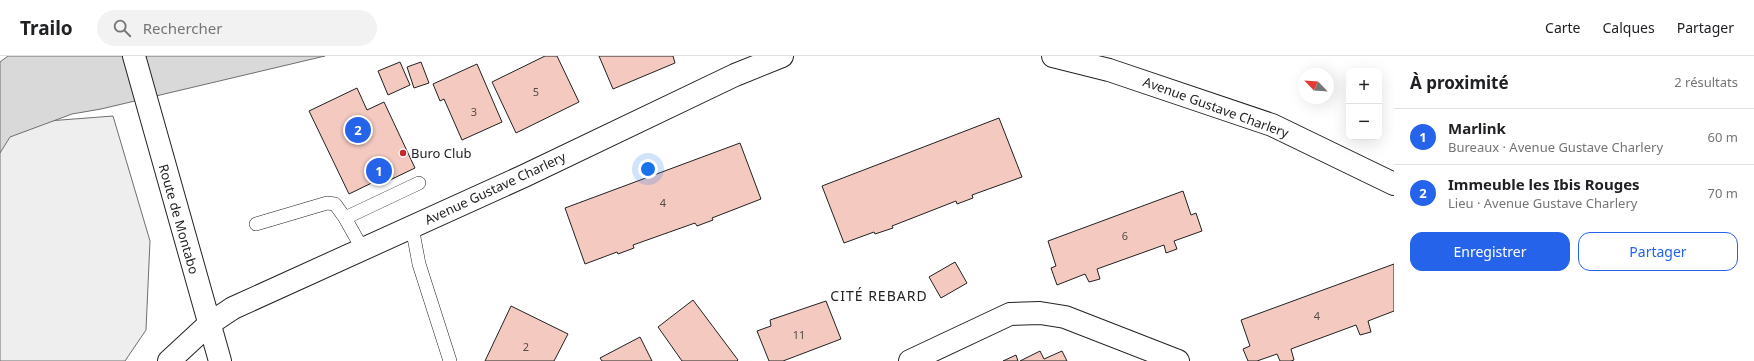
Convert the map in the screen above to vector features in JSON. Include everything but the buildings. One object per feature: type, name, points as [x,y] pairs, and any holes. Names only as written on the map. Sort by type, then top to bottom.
[{"type":"street","name":"Route de Montabo","points":[[134,56],[220,361]]},
{"type":"street","name":"Avenue Gustave Charlery","points":[[169,361],[210,324],[232,308],[363,250],[735,75],[782,56]]},
{"type":"street","name":"Avenue Gustave Charlery","points":[[1053,56],[1109,70],[1272,125],[1394,184]]},
{"type":"street","points":[[910,361],[1010,314],[1040,313],[1065,317],[1178,361]]},
{"type":"lane","points":[[345,218],[419,182]]},
{"type":"lane","points":[[256,224],[327,203],[335,204],[345,218],[363,250]]},
{"type":"lane","points":[[412,227],[419,264],[450,361]]},
{"type":"shaded area","points":[[8,56],[325,56],[101,109],[72,114],[10,137],[0,153],[0,62]]},
{"type":"shaded area","points":[[113,116],[150,241],[146,330],[125,361],[0,361],[0,133],[22,123]]},
{"type":"place","name":"Immeuble les Ibis Rouges","points":[[358,130]]},
{"type":"place","name":"Buro Club","points":[[403,153]]},
{"type":"place","name":"Marlink","points":[[379,171]]},
{"type":"district","name":"CITÉ REBARD","points":[[879,296]]}]
